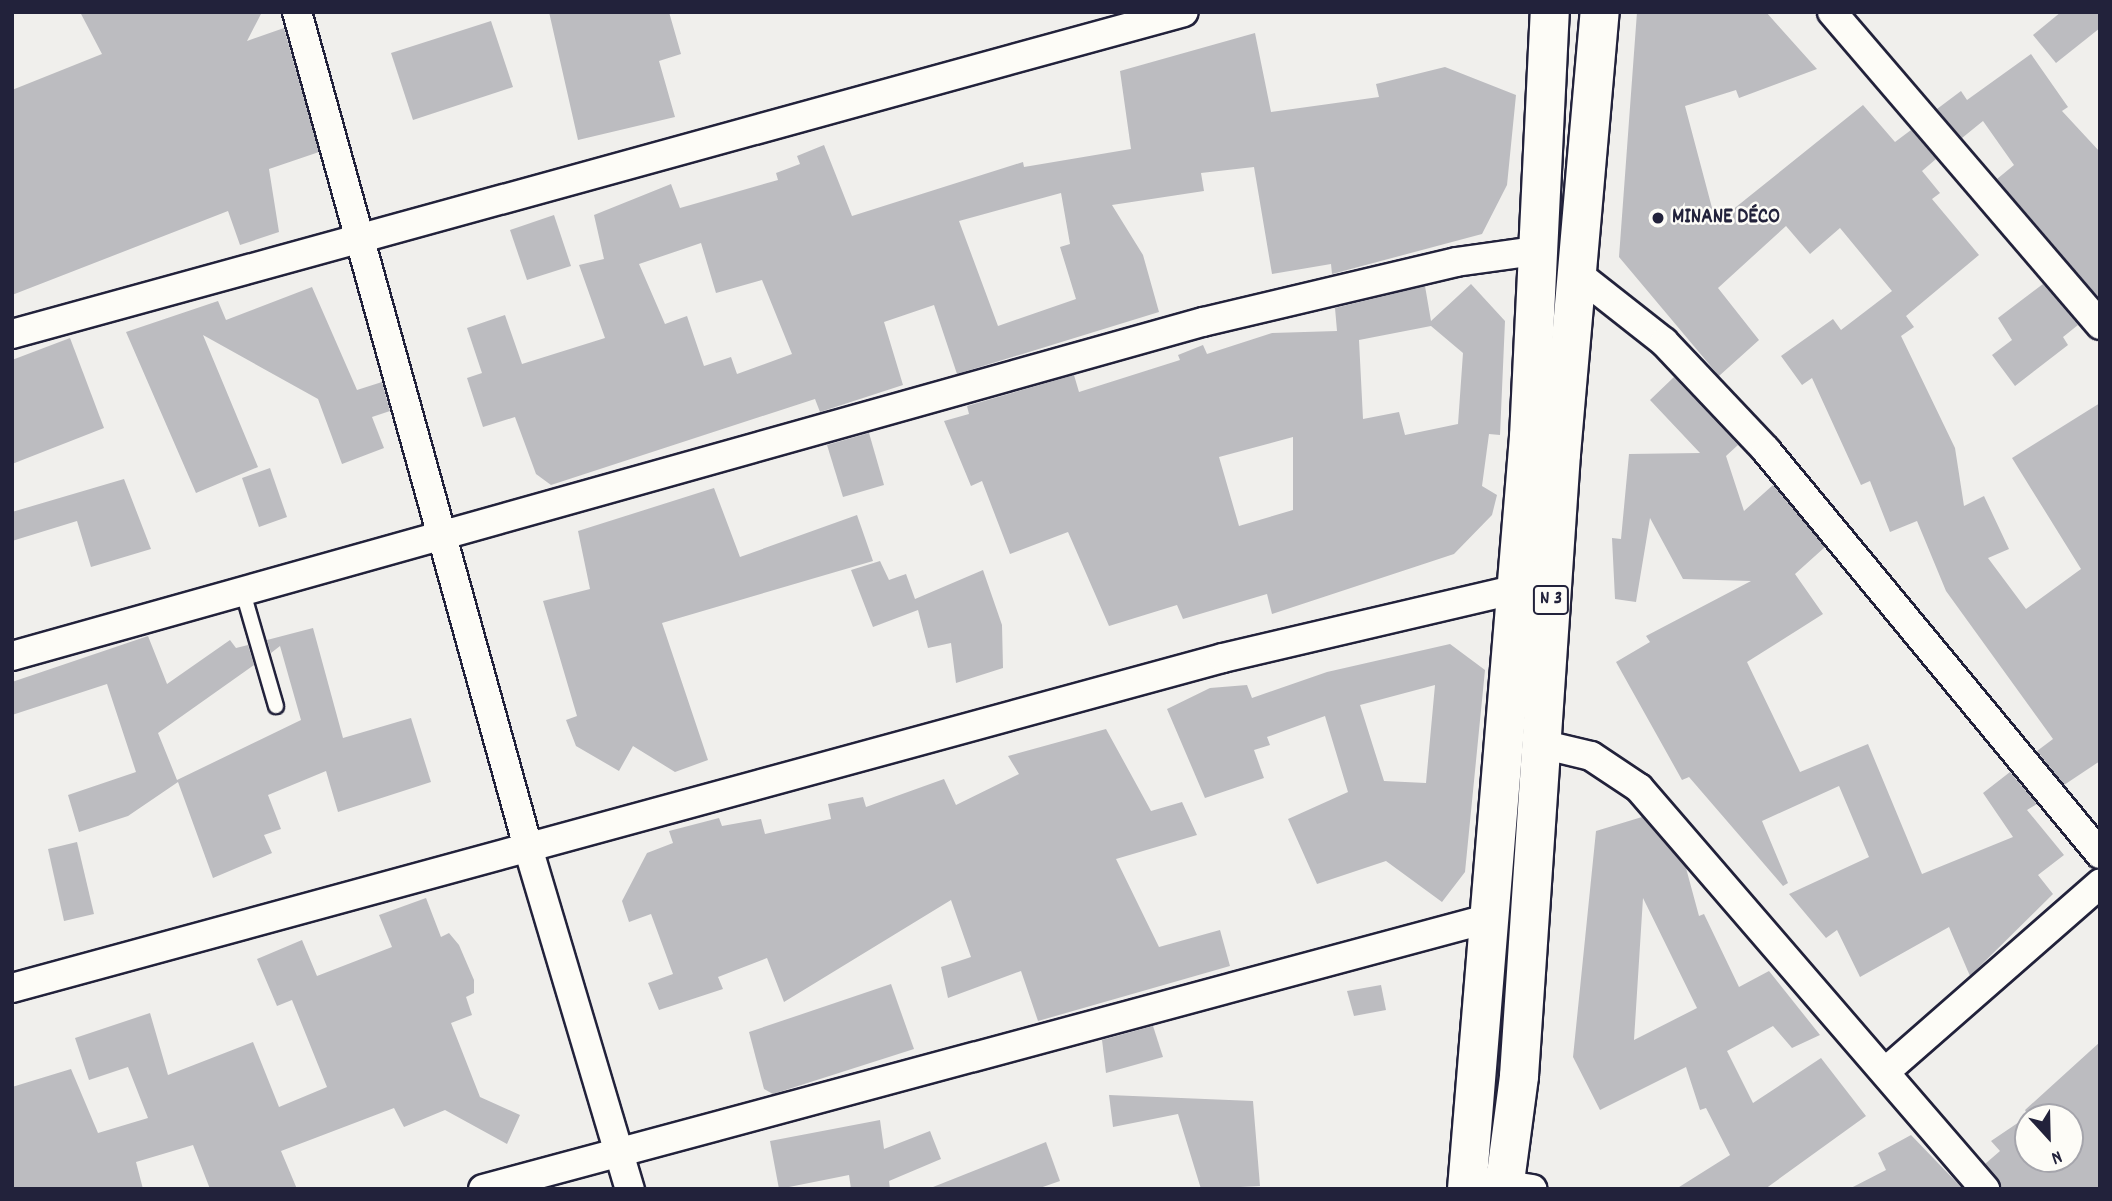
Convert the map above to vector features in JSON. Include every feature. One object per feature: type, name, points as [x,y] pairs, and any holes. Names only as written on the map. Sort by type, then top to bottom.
[{"type":"main road","name":"N 3","points":[[1495,1186],[1490,918],[1541,250],[1550,12]]},
{"type":"main road","name":"N 3","points":[[1495,1186],[1541,744],[1575,272],[1600,12]]},
{"type":"street","points":[[297,12],[445,530],[529,850],[630,1189]]},
{"type":"street","points":[[12,334],[1184,12]]},
{"type":"street","points":[[1832,12],[2100,325]]},
{"type":"street","points":[[12,656],[445,530],[1203,322],[1455,262],[1541,250]]},
{"type":"street","points":[[1575,272],[1664,342],[1766,450],[2100,854]]},
{"type":"street","points":[[12,988],[529,850],[1223,658],[1517,589]]},
{"type":"street","points":[[1541,744],[1591,756],[1639,788],[1985,1189]]},
{"type":"street","points":[[1885,1072],[2100,884]]},
{"type":"street","points":[[484,1189],[1490,918]]},
{"type":"lane","points":[[242,589],[276,706]]},
{"type":"building","points":[[80,12],[262,12],[247,41],[284,28],[319,152],[269,169],[279,232],[240,245],[228,211],[12,295],[12,90],[102,54]]},
{"type":"building","points":[[549,12],[669,12],[681,54],[659,61],[675,117],[578,140]]},
{"type":"building","points":[[1637,12],[1766,12],[1817,69],[1739,98],[1736,90],[1685,106],[1716,223],[1863,105],[1895,142],[1911,130],[1936,159],[1922,171],[1940,193],[1932,199],[1979,255],[1906,316],[1914,327],[1901,336],[1955,448],[1964,506],[1984,496],[2009,549],[1988,558],[2026,609],[2081,569],[2012,458],[2100,403],[2100,761],[2064,785],[2037,751],[2053,739],[1946,591],[1917,521],[1890,532],[1870,481],[1861,485],[1812,378],[1802,385],[1781,356],[1833,319],[1841,330],[1892,291],[1840,228],[1810,254],[1786,226],[1718,288],[1759,340],[1719,376],[1619,257]]},
{"type":"building","points":[[2061,12],[2100,12],[2100,28],[2056,63],[2033,35]]},
{"type":"building","points":[[491,21],[513,87],[413,120],[391,53]]},
{"type":"building","points":[[1255,33],[1271,112],[1379,97],[1376,84],[1445,67],[1516,95],[1507,185],[1482,234],[1332,274],[1331,264],[1272,274],[1254,167],[1201,173],[1204,191],[1112,205],[1143,255],[1159,312],[957,374],[934,305],[884,322],[903,385],[820,412],[815,399],[551,485],[536,474],[515,417],[483,427],[467,378],[482,373],[467,328],[505,315],[522,364],[605,338],[579,265],[604,259],[594,215],[671,184],[680,208],[778,180],[776,173],[800,164],[797,156],[824,145],[852,216],[1023,162],[1024,167],[1131,149],[1120,71]],"holes":[[[1061,193],[1070,244],[1060,247],[1076,299],[998,326],[959,221]],[[701,243],[716,293],[762,280],[792,354],[737,374],[731,357],[704,366],[687,316],[665,324],[639,264]]]},
{"type":"building","points":[[2031,54],[2068,107],[2062,111],[2100,152],[2100,299],[1997,179],[2014,165],[1983,121],[1962,138],[1937,109],[1961,91],[1967,100]]},
{"type":"building","points":[[554,215],[571,266],[527,280],[510,230]]},
{"type":"building","points":[[1471,284],[1505,321],[1500,435],[1489,434],[1482,486],[1497,495],[1492,515],[1454,554],[1272,614],[1267,594],[1183,619],[1177,605],[1109,626],[1068,532],[1010,554],[982,481],[971,486],[944,421],[969,414],[967,406],[1074,375],[1079,392],[1180,360],[1178,355],[1203,345],[1207,354],[1272,333],[1337,331],[1335,308],[1425,286],[1431,321]],"holes":[[[1431,326],[1463,353],[1458,424],[1405,435],[1399,412],[1363,419],[1359,340]],[[1293,437],[1293,510],[1239,526],[1219,457]]]},
{"type":"building","points":[[2043,284],[2078,325],[2063,337],[2068,345],[2015,386],[1992,355],[2012,340],[1998,318]]},
{"type":"building","points":[[312,287],[357,390],[382,382],[390,411],[372,417],[384,448],[342,464],[318,399],[203,335],[258,467],[196,493],[126,332],[218,301],[226,320]]},
{"type":"building","points":[[70,338],[104,428],[12,464],[12,360]]},
{"type":"building","points":[[1674,377],[1738,445],[1726,456],[1744,511],[1773,485],[1825,547],[1795,574],[1823,614],[1747,662],[1800,772],[1868,744],[1922,874],[2013,837],[1983,793],[2010,772],[2037,804],[2027,810],[2064,855],[2038,875],[2053,894],[1970,976],[1949,927],[1860,977],[1837,930],[1826,938],[1789,894],[1869,857],[1839,786],[1762,821],[1788,883],[1783,886],[1689,777],[1682,780],[1616,662],[1650,642],[1646,636],[1751,581],[1683,579],[1650,518],[1636,602],[1615,599],[1612,538],[1621,539],[1629,454],[1700,453],[1650,400]]},
{"type":"building","points":[[869,433],[884,485],[843,497],[827,445]]},
{"type":"building","points":[[270,468],[287,517],[259,527],[242,478]]},
{"type":"building","points":[[124,479],[151,549],[91,567],[77,521],[12,541],[12,512]]},
{"type":"building","points":[[714,488],[740,557],[857,515],[873,561],[662,623],[708,760],[675,772],[633,746],[619,771],[576,746],[566,720],[577,716],[543,601],[590,589],[578,531]]},
{"type":"building","points":[[880,561],[889,580],[906,574],[915,599],[983,570],[1002,625],[1003,668],[956,683],[951,643],[928,648],[918,610],[873,627],[851,570]]},
{"type":"building","points":[[313,628],[343,738],[411,718],[431,782],[338,812],[326,771],[268,795],[281,829],[264,835],[272,853],[213,878],[178,782],[128,816],[79,832],[68,795],[136,772],[107,684],[12,715],[12,682],[148,636],[167,684],[230,640],[236,648],[248,645],[254,665],[158,733],[177,780],[301,720],[280,646],[271,653],[267,640]]},
{"type":"building","points":[[1450,644],[1485,670],[1465,872],[1442,902],[1386,861],[1317,884],[1288,819],[1348,792],[1325,716],[1267,737],[1270,745],[1254,750],[1264,778],[1205,798],[1167,709],[1210,688],[1247,685],[1252,698],[1327,672]],"holes":[[[1435,685],[1426,783],[1384,781],[1360,705]]]},
{"type":"building","points":[[1106,729],[1151,811],[1182,802],[1197,835],[1116,859],[1159,947],[1220,930],[1230,966],[1038,1021],[1021,971],[948,998],[941,967],[971,957],[951,900],[784,1002],[767,958],[718,977],[723,989],[659,1010],[648,983],[673,974],[651,914],[629,922],[622,901],[647,853],[673,843],[669,831],[719,818],[722,826],[761,819],[765,834],[831,819],[828,804],[863,797],[866,807],[944,779],[956,805],[1019,774],[1008,756]]},
{"type":"building","points":[[1642,817],[1686,868],[1699,916],[1704,914],[1739,987],[1769,971],[1820,1035],[1792,1048],[1773,1026],[1727,1051],[1753,1103],[1821,1058],[1866,1116],[1765,1189],[1676,1189],[1730,1155],[1706,1108],[1700,1110],[1686,1067],[1600,1110],[1573,1057],[1596,831]],"holes":[[[1643,898],[1697,1008],[1634,1040]]]},
{"type":"building","points":[[77,842],[94,914],[64,921],[48,849]]},
{"type":"building","points":[[426,898],[441,937],[449,933],[459,945],[474,980],[474,993],[466,997],[472,1015],[451,1023],[480,1097],[520,1115],[507,1144],[445,1110],[404,1127],[394,1108],[281,1151],[297,1189],[210,1189],[193,1145],[136,1162],[143,1189],[12,1189],[12,1087],[71,1069],[98,1133],[148,1118],[128,1067],[89,1080],[75,1038],[150,1013],[168,1075],[253,1042],[279,1107],[327,1087],[292,1000],[277,1006],[257,959],[302,940],[317,976],[392,947],[379,915]]},
{"type":"building","points":[[891,984],[914,1049],[773,1094],[764,1089],[749,1032]]},
{"type":"building","points":[[1381,985],[1386,1010],[1354,1016],[1347,991]]},
{"type":"building","points":[[1153,1026],[1163,1057],[1106,1073],[1102,1040]]},
{"type":"building","points":[[2100,1042],[2100,1189],[2001,1189],[1985,1164],[2000,1151],[1991,1141],[2014,1125],[2014,1173],[2084,1173],[2084,1103],[2033,1103]]},
{"type":"building","points":[[1109,1095],[1253,1101],[1260,1186],[1201,1189],[1178,1114],[1113,1127]]},
{"type":"building","points":[[880,1120],[884,1149],[930,1131],[941,1159],[889,1181],[890,1189],[851,1189],[849,1175],[779,1189],[770,1141]]},
{"type":"building","points":[[1911,1135],[1963,1189],[1849,1189],[1886,1170],[1878,1153]]},
{"type":"building","points":[[1046,1142],[1060,1181],[1037,1189],[928,1189]]},
{"type":"place","name":"MINANE DÉCO","points":[[1658,218]]}]
